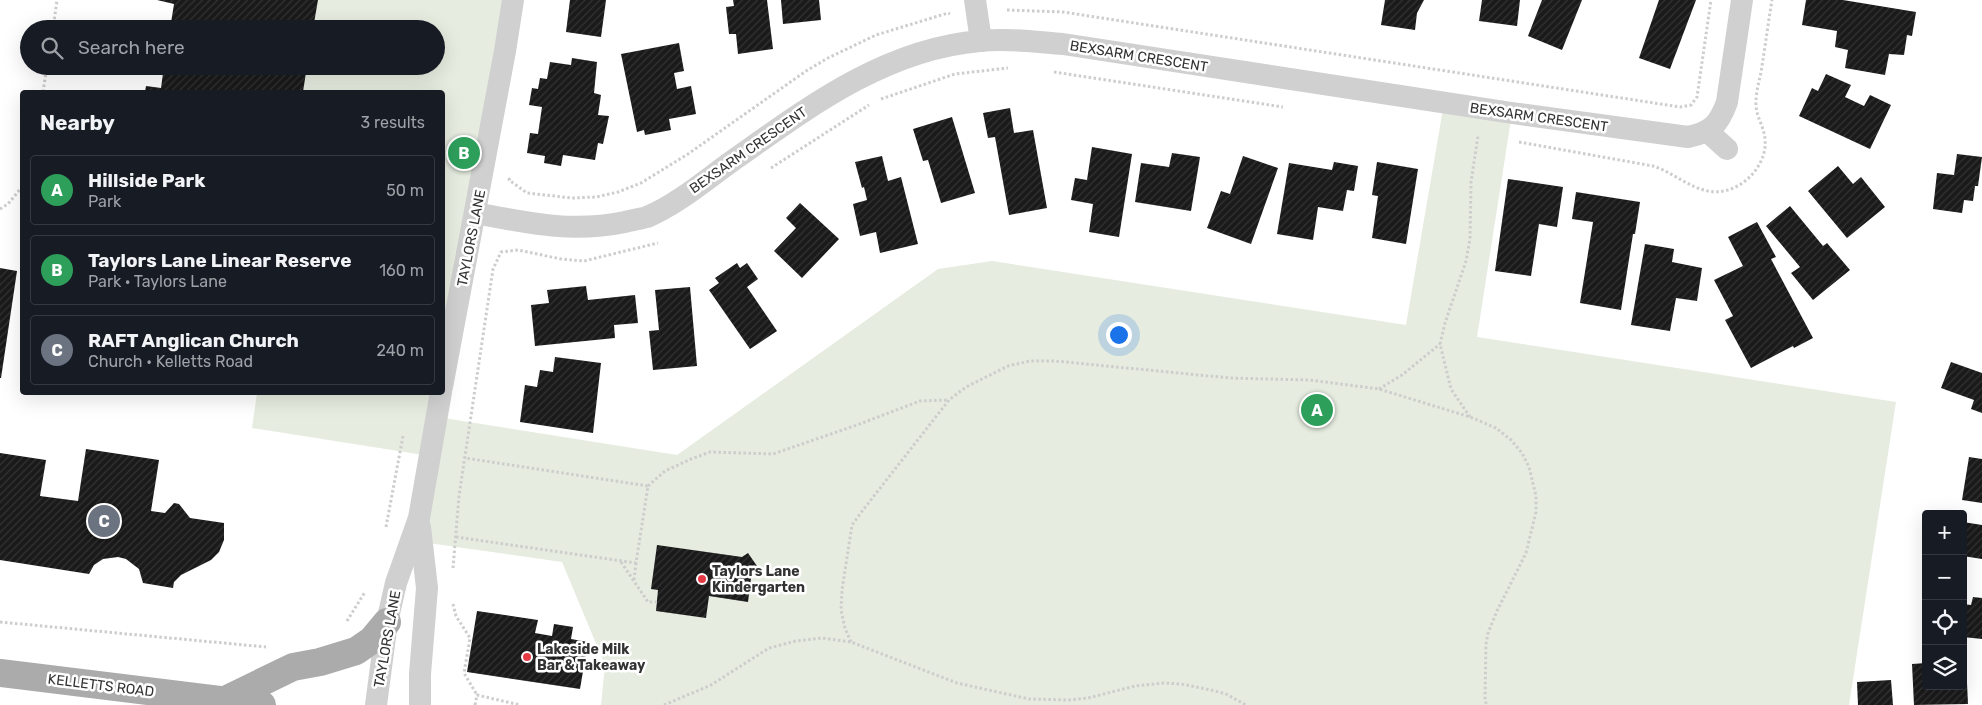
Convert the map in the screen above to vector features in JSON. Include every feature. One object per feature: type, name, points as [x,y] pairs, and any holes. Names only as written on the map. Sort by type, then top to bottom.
[{"type":"main road","points":[[225,700],[293,667],[320,662],[356,651],[372,640],[387,622]]},
{"type":"main road","name":"KELLETTS ROAD","points":[[0,673],[262,705]]},
{"type":"street","name":"TAYLORS LANE","points":[[445,371],[513,0]]},
{"type":"street","points":[[975,0],[980,41]]},
{"type":"street","points":[[1727,149],[1707,131],[1722,117],[1727,102],[1742,0]]},
{"type":"street","name":"BEXSARM CRESCENT","points":[[475,213],[538,225],[574,228],[612,224],[646,217],[680,198],[825,96],[897,60],[941,46],[980,41],[1021,40],[1063,44],[1668,136],[1688,137],[1707,131]]},
{"type":"street","name":"TAYLORS LANE","points":[[376,705],[387,622],[396,584],[419,518],[441,395]]},
{"type":"street","name":"TAYLORS LANE","points":[[419,518],[427,588],[420,674],[420,705]]},
{"type":"path","points":[[54,20],[57,0]]},
{"type":"path","points":[[1007,10],[1063,12],[1680,107],[1691,106],[1697,97],[1711,0]]},
{"type":"path","points":[[509,180],[527,193],[572,198],[596,197],[618,192],[641,183],[688,154],[806,71],[835,54],[876,36],[923,20],[948,13],[953,15]]},
{"type":"path","points":[[878,100],[955,74],[980,70],[1017,69]]},
{"type":"path","points":[[1053,71],[1284,107]]},
{"type":"path","points":[[43,90],[46,75]]},
{"type":"path","points":[[765,172],[870,105]]},
{"type":"path","points":[[1468,134],[1478,136],[1471,182],[1470,239],[1466,261],[1444,323],[1440,344],[1451,390],[1470,417]]},
{"type":"path","points":[[0,209],[8,204],[20,189]]},
{"type":"path","points":[[452,572],[465,458],[493,269],[501,252],[518,250],[561,259],[584,261],[653,245],[662,240]]},
{"type":"path","points":[[1379,390],[1402,375],[1440,344]]},
{"type":"path","points":[[851,642],[845,628],[841,610],[842,590],[852,525],[949,400],[966,387],[1008,366],[1030,361],[1084,363],[1230,378],[1310,380],[1379,390],[1470,417],[1496,428],[1511,440],[1522,453],[1529,467],[1536,496],[1536,512],[1526,553],[1497,611],[1488,634],[1484,703],[1487,705]]},
{"type":"path","points":[[634,581],[648,486],[665,472],[710,452],[773,454],[920,401],[949,400]]},
{"type":"path","points":[[386,532],[403,436]]},
{"type":"path","points":[[465,458],[648,486]]},
{"type":"path","points":[[456,537],[636,563]]},
{"type":"path","points":[[620,561],[648,602],[657,602]]},
{"type":"path","points":[[344,625],[354,612],[369,584]]},
{"type":"path","points":[[451,595],[456,616],[470,638],[464,673],[476,695],[475,705]]},
{"type":"path","points":[[0,622],[271,647]]},
{"type":"path","points":[[664,705],[711,685],[770,648],[796,641],[822,638],[851,642],[944,679],[1029,699],[1069,700],[1088,698],[1135,686],[1164,682],[1226,694],[1246,705]]},
{"type":"path","points":[[476,695],[520,705]]},
{"type":"shaded area","points":[[318,0],[513,0],[445,377],[445,90],[303,90],[306,75],[445,75],[445,20],[315,20]]},
{"type":"shaded area","points":[[1444,103],[1512,113],[1477,337],[1896,402],[1849,705],[601,705],[605,665],[562,562],[421,542],[430,456],[252,428],[257,395],[442,395],[437,417],[677,455],[938,269],[992,261],[1406,325]]},
{"type":"building","points":[[157,0],[318,0],[315,20],[171,20],[174,4]]},
{"type":"building","points":[[570,0],[606,0],[601,37],[566,32]]},
{"type":"building","points":[[733,0],[767,0],[773,49],[738,54],[736,34],[729,34],[726,7],[734,6]]},
{"type":"building","points":[[781,0],[819,0],[821,20],[783,24]]},
{"type":"building","points":[[1385,0],[1424,0],[1417,13],[1415,30],[1381,25]]},
{"type":"building","points":[[1482,0],[1520,0],[1517,26],[1479,21]]},
{"type":"building","points":[[1542,0],[1582,0],[1562,50],[1528,36]]},
{"type":"building","points":[[1659,0],[1696,0],[1670,69],[1639,58]]},
{"type":"building","points":[[1806,0],[1843,0],[1916,12],[1912,36],[1907,35],[1904,55],[1889,54],[1885,75],[1845,68],[1848,50],[1835,47],[1837,31],[1802,25]]},
{"type":"building","points":[[679,43],[684,71],[674,73],[677,89],[691,86],[696,114],[669,119],[671,130],[645,135],[644,130],[637,132],[621,54]]},
{"type":"building","points":[[572,58],[597,62],[594,93],[601,95],[598,115],[609,116],[603,144],[598,143],[595,160],[563,155],[561,166],[544,163],[545,156],[527,153],[530,133],[538,134],[542,107],[529,105],[532,88],[538,89],[540,78],[547,79],[550,62],[571,65]]},
{"type":"building","points":[[1826,74],[1851,85],[1845,97],[1864,106],[1870,95],[1891,105],[1870,149],[1799,116],[1812,88],[1818,91]]},
{"type":"building","points":[[163,75],[306,75],[303,90],[145,90],[146,86],[161,88]]},
{"type":"building","points":[[1010,108],[1014,133],[1033,130],[1047,208],[1009,215],[995,137],[988,138],[983,113]]},
{"type":"building","points":[[952,117],[975,193],[941,203],[928,160],[923,161],[913,129]]},
{"type":"building","points":[[1092,147],[1132,154],[1119,237],[1089,232],[1093,204],[1071,200],[1075,178],[1087,180]]},
{"type":"building","points":[[1172,153],[1200,157],[1191,211],[1135,202],[1141,163],[1169,167]]},
{"type":"building","points":[[1957,154],[1982,157],[1978,186],[1975,186],[1973,201],[1964,200],[1962,213],[1933,209],[1937,173],[1954,175]]},
{"type":"building","points":[[882,156],[888,181],[901,177],[918,244],[880,253],[876,232],[860,236],[853,204],[867,200],[855,162]]},
{"type":"building","points":[[1243,156],[1278,168],[1251,244],[1207,228],[1221,191],[1230,194]]},
{"type":"building","points":[[1334,162],[1358,166],[1354,191],[1347,190],[1343,211],[1318,207],[1313,240],[1277,234],[1289,163],[1332,170]]},
{"type":"building","points":[[1377,162],[1418,169],[1406,244],[1372,238],[1378,196],[1372,195]]},
{"type":"building","points":[[1838,166],[1853,184],[1861,177],[1885,207],[1847,238],[1808,191]]},
{"type":"building","points":[[1508,179],[1563,187],[1557,227],[1539,224],[1531,276],[1495,271]]},
{"type":"building","points":[[1576,192],[1640,202],[1621,310],[1580,303],[1593,222],[1572,219]]},
{"type":"building","points":[[800,203],[839,239],[802,278],[774,251],[796,228],[786,218]]},
{"type":"building","points":[[1790,206],[1823,246],[1827,243],[1850,270],[1813,300],[1791,273],[1800,267],[1766,226]]},
{"type":"building","points":[[1757,222],[1776,257],[1771,259],[1813,338],[1794,348],[1793,346],[1751,368],[1725,320],[1733,316],[1714,280],[1743,266],[1728,237]]},
{"type":"building","points":[[1645,244],[1674,249],[1672,262],[1702,268],[1697,301],[1676,298],[1670,331],[1631,325]]},
{"type":"building","points":[[737,263],[740,268],[747,263],[758,279],[747,287],[777,331],[750,349],[709,290],[719,283],[715,278]]},
{"type":"building","points":[[0,268],[17,271],[1,378],[0,378]]},
{"type":"building","points":[[586,286],[588,300],[635,295],[638,323],[614,325],[615,338],[535,346],[531,305],[549,303],[547,290]]},
{"type":"building","points":[[690,287],[697,366],[653,370],[649,331],[659,330],[655,290]]},
{"type":"building","points":[[555,357],[601,363],[593,433],[520,422],[525,385],[537,387],[540,370],[553,372]]},
{"type":"building","points":[[1951,362],[1982,373],[1982,413],[1971,409],[1974,400],[1941,388]]},
{"type":"building","points":[[86,449],[159,460],[151,511],[165,513],[174,503],[179,504],[190,518],[224,523],[224,540],[219,552],[211,560],[181,575],[174,582],[173,588],[143,583],[139,569],[126,559],[118,557],[103,559],[94,565],[89,574],[0,560],[0,453],[46,460],[40,496],[78,501]]},
{"type":"building","points":[[1969,457],[1982,459],[1982,503],[1962,500]]},
{"type":"building","points":[[1967,523],[1982,525],[1982,559],[1967,557]]},
{"type":"building","name":"Taylors Lane Kindergarten","points":[[657,545],[742,557],[748,553],[757,566],[752,570],[748,602],[709,596],[706,618],[656,611],[658,590],[651,589]]},
{"type":"building","points":[[1973,597],[1982,598],[1982,639],[1967,637],[1967,604],[1971,605]]},
{"type":"building","name":"Lakeside Milk Bar & Takeaway","points":[[477,611],[538,620],[535,633],[552,636],[554,624],[573,627],[571,639],[588,642],[580,689],[467,672]]},
{"type":"building","points":[[1922,663],[1922,690],[1967,690],[1967,683],[1968,704],[1914,705],[1912,664]]},
{"type":"building","points":[[1891,680],[1893,705],[1858,705],[1857,682]]},
{"type":"place","name":"Taylors Lane Linear Reserve","points":[[464,153]]},
{"type":"place","name":"Hillside Park","points":[[1317,410]]},
{"type":"place","name":"RAFT Anglican Church","points":[[104,521]]},
{"type":"place","name":"Taylors Lane Kindergarten","points":[[702,579]]},
{"type":"place","name":"Lakeside Milk Bar & Takeaway","points":[[527,657]]}]
